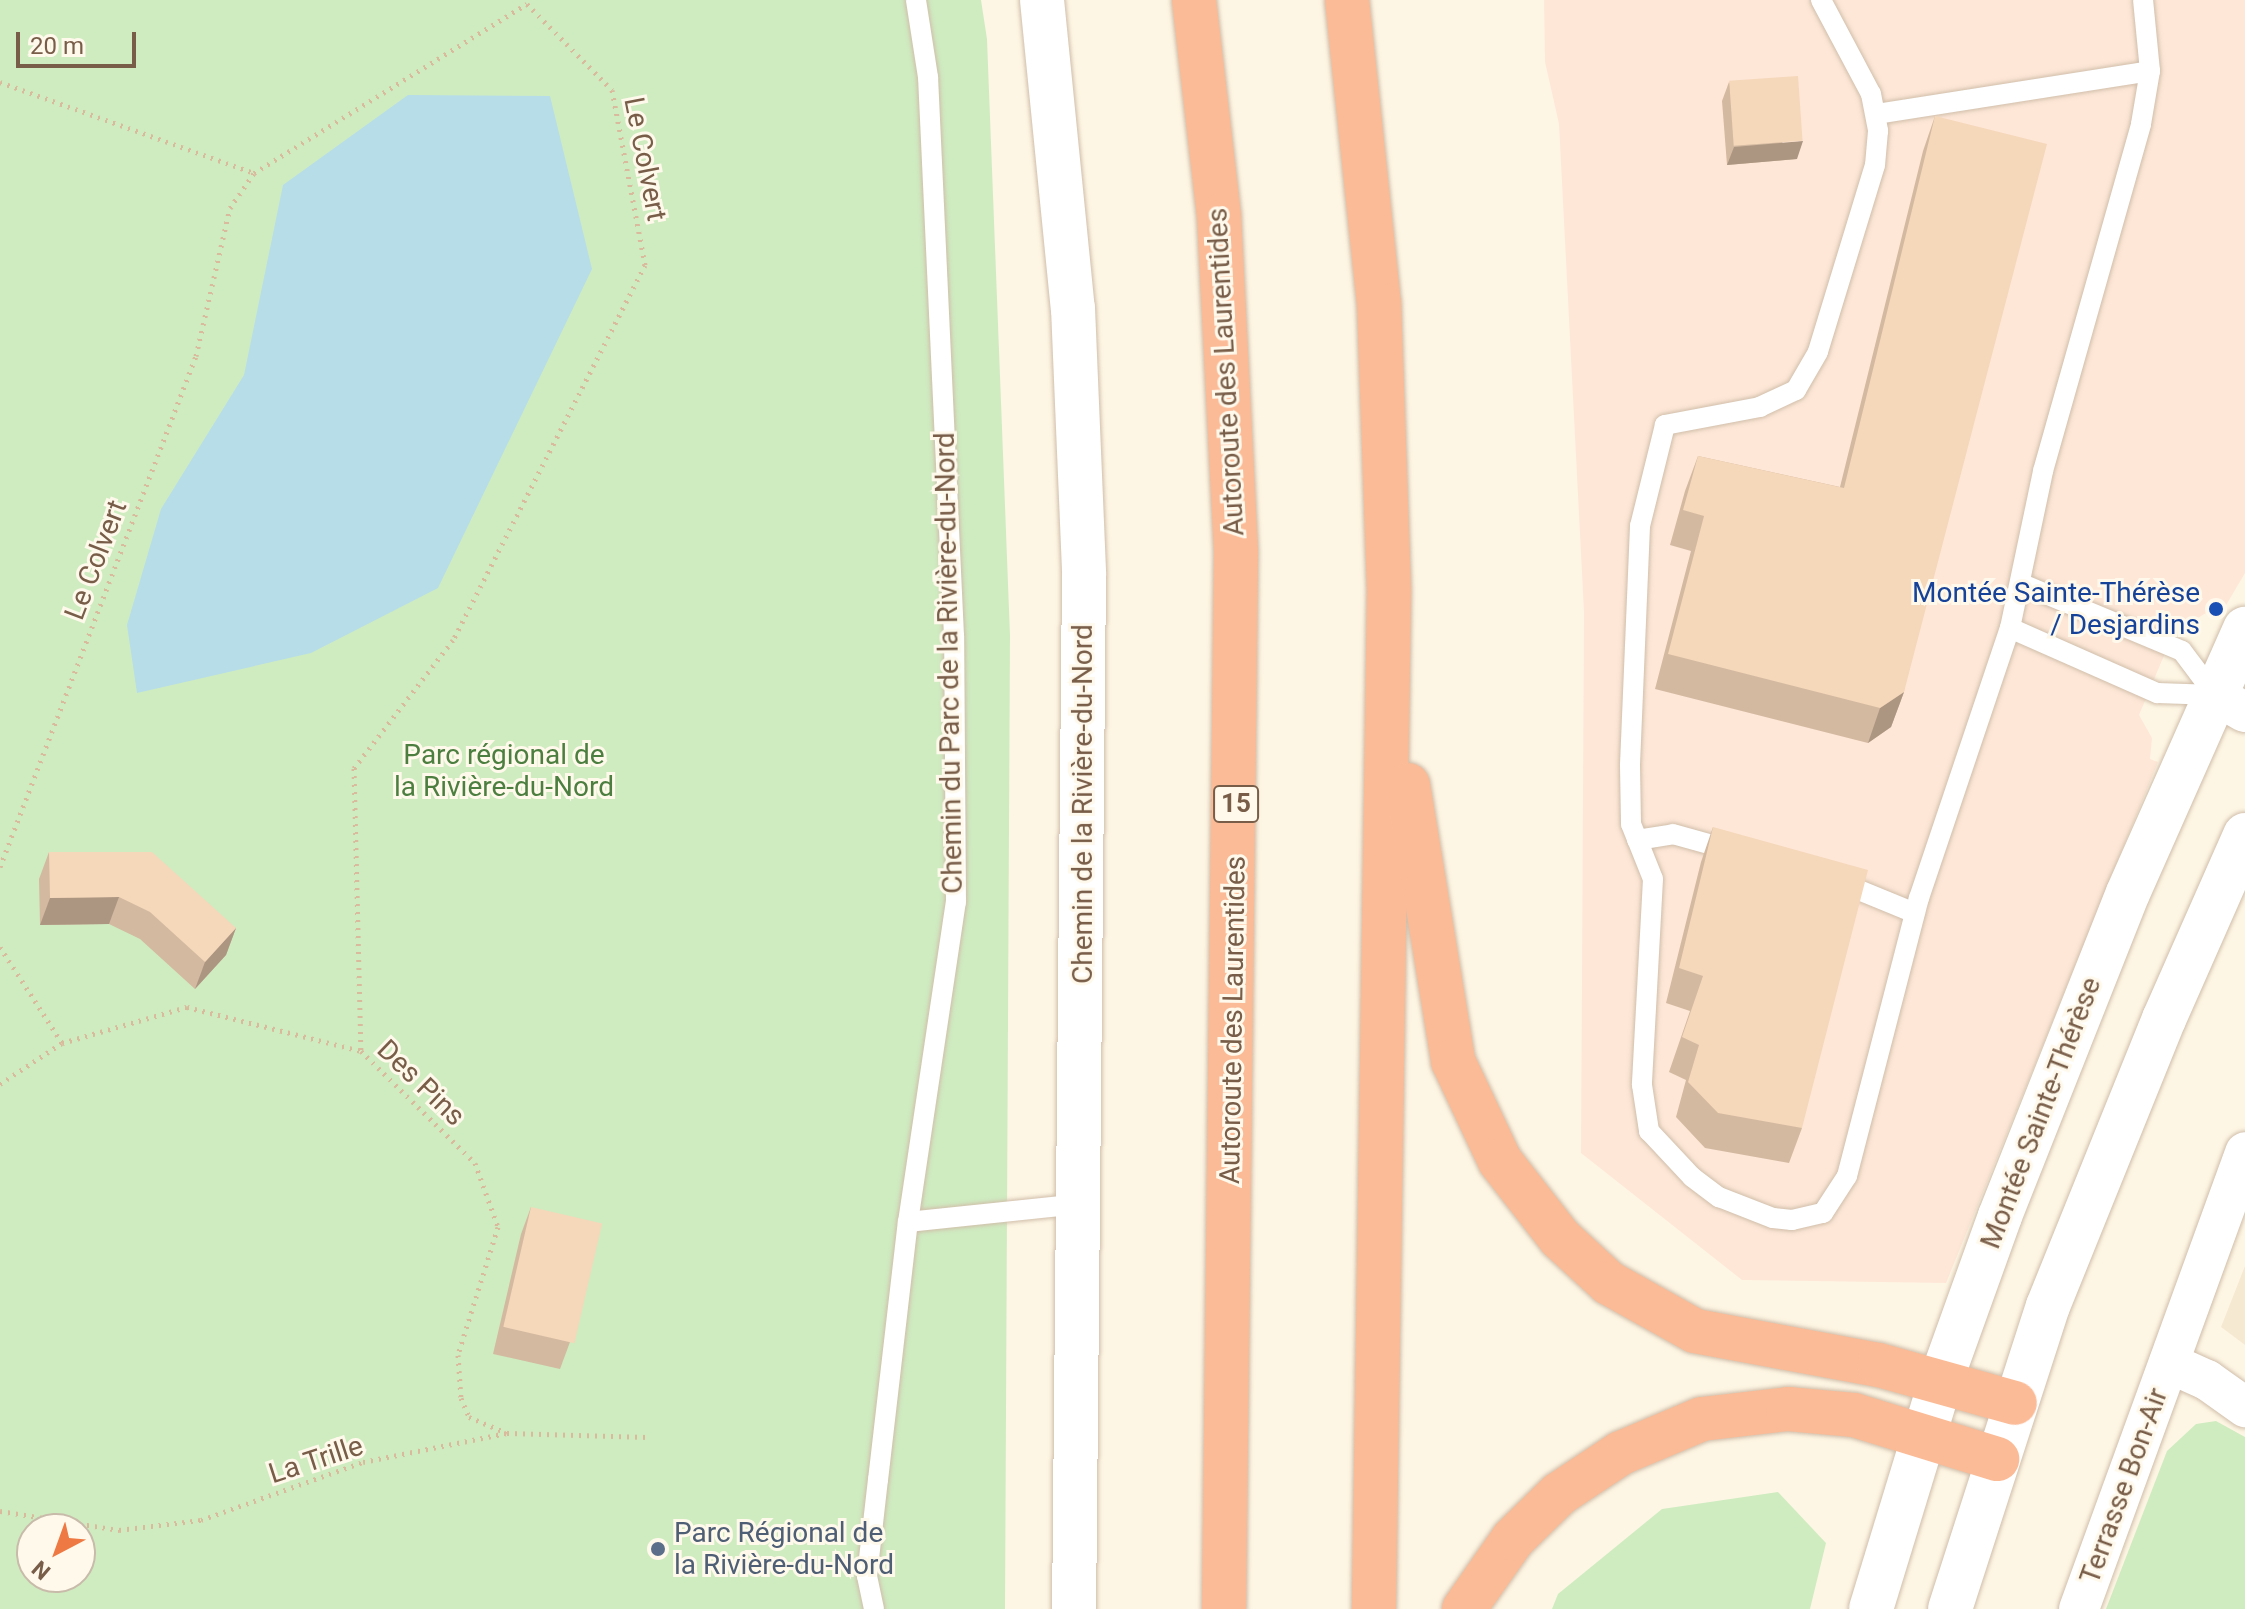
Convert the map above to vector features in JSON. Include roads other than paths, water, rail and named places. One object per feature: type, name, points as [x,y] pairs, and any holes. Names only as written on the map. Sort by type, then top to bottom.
[{"type":"highway","name":"Autoroute des Laurentides","points":[[1194,0],[1219,216],[1236,540],[1224,1609]]},
{"type":"highway","points":[[1347,0],[1379,303],[1390,678],[1374,1609]]},
{"type":"highway","points":[[1390,678],[1453,1061],[1482,1129],[1537,1214],[1609,1283],[1695,1331],[1941,1380],[2015,1403]]},
{"type":"highway","points":[[1464,1609],[1513,1539],[1559,1494],[1621,1453],[1702,1419],[1752,1410],[1854,1415],[1997,1459]]},
{"type":"street","name":"Chemin de la Rivière-du-Nord","points":[[1042,0],[1081,426],[1085,737],[1074,1609]]},
{"type":"street","name":"Montée Sainte-Thérèse","points":[[1871,1609],[1941,1380],[2080,1010],[2230,704],[2245,629]]},
{"type":"street","points":[[1950,1609],[2015,1403],[2164,1019],[2245,835]]},
{"type":"street","name":"Terrasse Bon-Air","points":[[2079,1609],[2245,1152]]},
{"type":"street","name":"Terrasse Bon-Air","points":[[2169,1363],[2207,1380],[2245,1407]]},
{"type":"lane","name":"Chemin du Parc de la Rivière-du-Nord","points":[[874,1609],[867,1576],[908,1222],[956,902],[953,620],[928,77],[916,0]]},
{"type":"lane","points":[[1821,0],[1859,68],[1876,114],[1875,165],[1818,352],[1796,390],[1760,407],[1665,425],[1640,526],[1637,562],[1631,824],[1653,879],[1642,1085],[1649,1131],[1661,1148],[1710,1191],[1773,1218],[1823,1213],[1841,1193],[1915,913],[2010,628],[2022,584],[2043,471],[2141,124],[2150,71],[2143,0]]},
{"type":"lane","points":[[1876,114],[2150,71]]},
{"type":"lane","points":[[2022,584],[2182,651],[2230,704]]},
{"type":"lane","points":[[2010,628],[2157,693],[2230,704]]},
{"type":"lane","points":[[1637,840],[1673,834],[1748,855]]},
{"type":"lane","points":[[1823,877],[1868,890],[1915,913]]},
{"type":"lane","points":[[908,1222],[1078,1204]]},
{"type":"water","points":[[408,95],[550,96],[592,269],[438,588],[311,653],[137,693],[127,625],[161,509],[244,375],[283,185]]},
{"type":"place","name":"Montée Sainte-Thérèse / Desjardins","points":[[2216,609]]},
{"type":"place","name":"Parc Régional de la Rivière-du-Nord","points":[[658,1549]]},
{"type":"park label","name":"Parc régional de la Rivière-du-Nord","points":[[504,771]]}]
